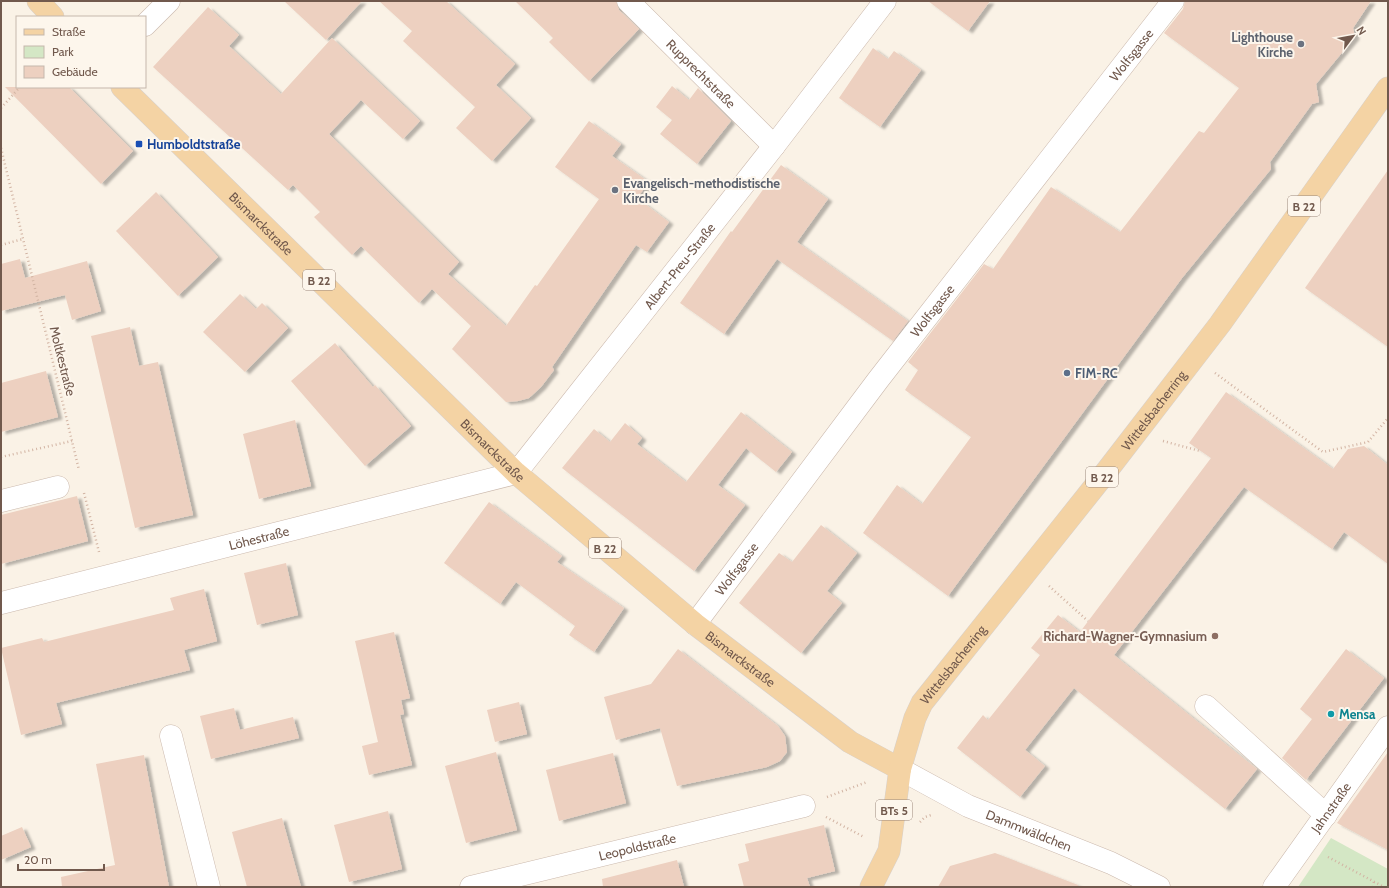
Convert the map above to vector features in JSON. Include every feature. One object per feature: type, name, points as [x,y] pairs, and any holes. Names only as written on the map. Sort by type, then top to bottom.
[{"type":"main road","points":[[38,1],[52,16]]},
{"type":"main road","name":"Bismarckstraße","points":[[123,88],[516,473],[695,624],[850,742],[900,769]]},
{"type":"main road","name":"Wittelsbacherring","points":[[871,887],[889,851],[900,769],[915,718],[922,703],[1030,568],[1194,358],[1388,88]]},
{"type":"street","points":[[146,25],[169,1]]},
{"type":"street","name":"Rupprechtstraße","points":[[628,1],[774,146]]},
{"type":"street","name":"Albert-Preu-Straße","points":[[516,473],[774,146],[885,1]]},
{"type":"street","name":"Wolfsgasse","points":[[695,624],[878,380],[1173,1]]},
{"type":"street","name":"Löhestraße","points":[[1,603],[105,578],[516,473]]},
{"type":"street","points":[[1,501],[58,487]]},
{"type":"street","points":[[1206,706],[1326,815]]},
{"type":"street","name":"Jahnstraße","points":[[1274,887],[1388,727]]},
{"type":"street","points":[[171,736],[208,887]]},
{"type":"street","name":"Dammwäldchen","points":[[900,769],[968,806],[1111,863],[1159,887]]},
{"type":"street","name":"Leopoldstraße","points":[[470,887],[804,806]]},
{"type":"path","points":[[1,108],[19,88]]},
{"type":"path","name":"Moltkestraße","points":[[1,148],[79,471]]},
{"type":"path","points":[[1,245],[23,239]]},
{"type":"path","points":[[1194,358],[1323,452],[1368,442],[1388,418]]},
{"type":"path","points":[[1135,434],[1200,451]]},
{"type":"path","points":[[1,457],[72,440]]},
{"type":"path","points":[[83,486],[105,578]]},
{"type":"path","points":[[1030,568],[1088,621]]},
{"type":"path","points":[[804,806],[900,769]]},
{"type":"path","points":[[804,806],[889,851],[925,817],[968,806]]},
{"type":"path","points":[[1304,845],[1384,887]]},
{"type":"path","points":[[1373,887],[1374,881]]},
{"type":"green space","points":[[1331,838],[1388,869],[1388,887],[1298,887]]},
{"type":"building","points":[[284,1],[362,1],[326,40]]},
{"type":"building","points":[[379,1],[446,1],[515,64],[496,85],[531,118],[492,161],[456,128],[475,107],[403,41],[412,31]]},
{"type":"building","points":[[515,1],[616,1],[619,10],[639,29],[589,81],[549,42],[553,38]]},
{"type":"building","points":[[928,1],[990,1],[968,31]]},
{"type":"building","points":[[1185,1],[1371,1],[1353,28],[1355,37],[1316,84],[1319,102],[1312,104],[1270,162],[1271,169],[1182,278],[948,596],[863,533],[897,485],[922,504],[971,437],[905,390],[918,370],[908,362],[984,264],[993,269],[1051,187],[1120,232],[1199,131],[1204,133],[1239,88],[1164,33],[1183,9]]},
{"type":"building","points":[[208,7],[239,35],[229,46],[281,94],[332,38],[420,121],[403,139],[361,100],[329,134],[459,262],[448,274],[506,326],[535,285],[537,286],[599,199],[555,167],[589,121],[621,144],[612,156],[649,182],[637,198],[669,222],[647,252],[636,245],[552,367],[554,370],[541,387],[529,398],[506,402],[452,349],[471,326],[432,289],[419,303],[361,246],[352,255],[314,217],[320,212],[293,185],[288,190],[153,67]]},
{"type":"building","points":[[873,48],[888,59],[894,51],[921,70],[880,127],[839,98]]},
{"type":"building","points":[[672,86],[689,100],[698,88],[731,121],[697,164],[660,134],[672,120],[656,107]]},
{"type":"building","points":[[5,87],[70,88],[133,151],[101,184]]},
{"type":"building","points":[[781,165],[828,199],[797,242],[908,321],[893,341],[777,259],[724,334],[680,303],[731,231],[732,232]]},
{"type":"building","points":[[1388,170],[1388,347],[1305,288]]},
{"type":"building","points":[[156,192],[218,257],[178,296],[116,231]]},
{"type":"building","points":[[20,259],[25,278],[87,261],[101,311],[72,320],[65,295],[1,311],[1,264]]},
{"type":"building","points":[[240,294],[256,309],[262,303],[288,328],[245,372],[203,332]]},
{"type":"building","points":[[130,327],[139,366],[158,362],[193,515],[135,528],[91,336]]},
{"type":"building","points":[[335,343],[373,387],[375,385],[411,426],[365,466],[291,381]]},
{"type":"building","points":[[46,371],[58,417],[1,432],[1,383]]},
{"type":"building","points":[[1226,392],[1333,469],[1348,449],[1364,446],[1388,465],[1388,564],[1344,532],[1332,549],[1244,487],[1114,655],[1257,769],[1225,809],[1074,688],[1025,750],[1045,766],[1020,797],[957,748],[983,715],[988,720],[1040,655],[1031,648],[1058,615],[1080,632],[1211,458],[1189,443]]},
{"type":"building","points":[[741,412],[792,452],[776,472],[746,448],[718,485],[745,505],[694,571],[562,468],[594,429],[610,442],[625,423],[642,438],[637,444],[686,482]]},
{"type":"building","points":[[295,420],[311,486],[259,499],[243,434]]},
{"type":"building","points":[[77,496],[88,541],[1,564],[1,515]]},
{"type":"building","points":[[489,502],[562,556],[557,562],[624,608],[594,652],[569,635],[575,626],[516,582],[500,604],[444,563]]},
{"type":"building","points":[[821,525],[857,553],[827,591],[842,603],[801,653],[739,603],[779,553],[792,562]]},
{"type":"building","points":[[286,563],[298,615],[257,625],[244,573]]},
{"type":"building","points":[[204,589],[217,641],[184,650],[190,670],[56,703],[62,724],[21,735],[1,648],[42,638],[44,642],[174,610],[170,598]]},
{"type":"building","points":[[394,632],[410,698],[401,700],[404,714],[400,715],[412,765],[369,775],[362,746],[378,742],[355,641]]},
{"type":"building","points":[[678,649],[778,726],[785,736],[787,752],[780,761],[767,767],[677,786],[660,728],[616,740],[604,697],[651,684]]},
{"type":"building","name":"Mensa","points":[[1346,649],[1384,678],[1306,780],[1282,758],[1312,719],[1300,709]]},
{"type":"building","points":[[519,702],[527,734],[495,742],[487,710]]},
{"type":"building","points":[[234,708],[240,730],[293,717],[299,738],[211,759],[200,716]]},
{"type":"building","points":[[496,752],[517,830],[466,843],[445,766]]},
{"type":"building","points":[[1388,752],[1388,850],[1337,823]]},
{"type":"building","points":[[613,753],[626,803],[559,821],[546,770]]},
{"type":"building","points":[[144,755],[169,887],[62,887],[61,877],[115,865],[96,764]]},
{"type":"building","points":[[388,811],[402,869],[349,882],[334,825]]},
{"type":"building","points":[[282,818],[301,887],[247,887],[232,832]]},
{"type":"building","points":[[824,825],[835,871],[807,878],[810,887],[744,887],[738,864],[749,861],[745,844]]},
{"type":"building","points":[[22,827],[31,847],[1,860],[1,836]]},
{"type":"building","points":[[995,853],[1078,885],[1078,887],[938,887],[950,866]]},
{"type":"building","points":[[677,860],[684,887],[603,887],[602,879]]},
{"type":"place","name":"Lighthouse Kirche","points":[[1301,44]]},
{"type":"place","name":"Humboldtstraße","points":[[139,144]]},
{"type":"place","name":"Evangelisch-methodistische Kirche","points":[[615,190]]},
{"type":"place","name":"FIM-RC","points":[[1067,373]]},
{"type":"place","name":"Richard-Wagner-Gymnasium","points":[[1215,636]]},
{"type":"place","name":"Mensa","points":[[1331,714]]}]
